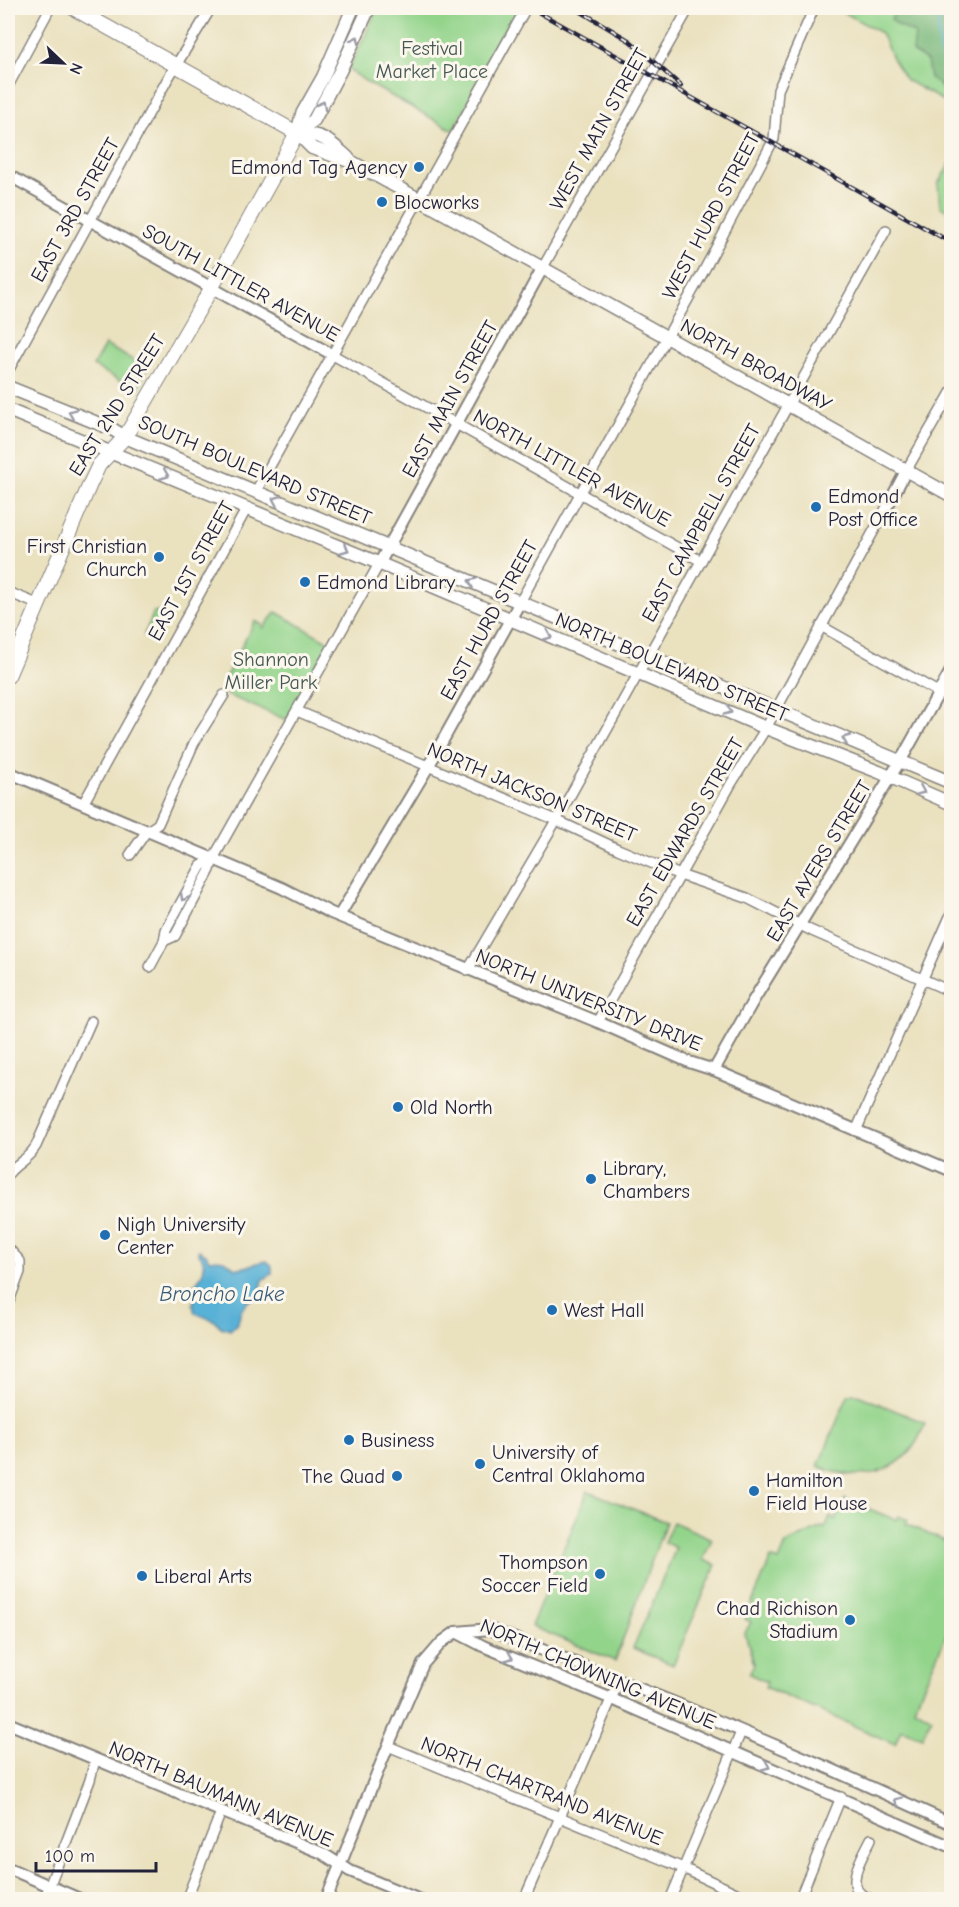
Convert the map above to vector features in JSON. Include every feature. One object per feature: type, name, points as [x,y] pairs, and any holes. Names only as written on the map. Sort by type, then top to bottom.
[{"type":"main road","points":[[73,8],[297,134]]},
{"type":"main road","points":[[297,134],[302,114],[322,77],[353,8]]},
{"type":"main road","points":[[297,134],[314,120],[369,8]]},
{"type":"main road","name":"NORTH BROADWAY","points":[[297,134],[312,148],[352,162],[951,496]]},
{"type":"main road","name":"EAST 2ND STREET","points":[[8,676],[99,465],[125,437],[297,134]]},
{"type":"main road","name":"SOUTH BOULEVARD STREET","points":[[8,387],[388,547]]},
{"type":"main road","name":"SOUTH BOULEVARD STREET","points":[[8,410],[379,564]]},
{"type":"main road","name":"NORTH BOULEVARD STREET","points":[[388,547],[951,783]]},
{"type":"main road","name":"NORTH BOULEVARD STREET","points":[[379,564],[951,804]]},
{"type":"street","points":[[8,86],[50,8]]},
{"type":"street","name":"EAST 3RD STREET","points":[[8,371],[176,66],[211,8]]},
{"type":"street","name":"EAST 1ST STREET","points":[[83,804],[526,8]]},
{"type":"street","name":"WEST MAIN STREET","points":[[542,268],[689,8]]},
{"type":"street","name":"WEST HURD STREET","points":[[666,338],[774,139],[778,90],[814,8]]},
{"type":"street","name":"SOUTH LITTLER AVENUE","points":[[8,175],[456,424]]},
{"type":"street","name":"EAST CAMPBELL STREET","points":[[468,970],[556,820],[886,230]]},
{"type":"street","name":"EAST MAIN STREET","points":[[379,564],[542,268]]},
{"type":"street","name":"EAST HURD STREET","points":[[339,916],[428,766],[666,338]]},
{"type":"street","points":[[906,471],[951,391]]},
{"type":"street","name":"NORTH LITTLER AVENUE","points":[[456,424],[701,561]]},
{"type":"street","name":"EAST EDWARDS STREET","points":[[598,1022],[731,784],[766,728],[906,471]]},
{"type":"street","points":[[150,967],[164,941],[175,936],[210,870],[213,859],[379,564]]},
{"type":"street","points":[[8,592],[38,604]]},
{"type":"street","points":[[821,626],[951,700]]},
{"type":"street","name":"EAST AYERS STREET","points":[[714,1070],[753,1001],[890,778],[951,669]]},
{"type":"street","points":[[130,855],[146,832],[158,824],[194,743],[224,695]]},
{"type":"street","name":"NORTH JACKSON STREET","points":[[297,711],[556,820],[618,849],[747,898],[801,926],[951,992]]},
{"type":"street","name":"NORTH UNIVERSITY DRIVE","points":[[8,772],[282,888],[339,916],[598,1022],[689,1062],[714,1070],[951,1171]]},
{"type":"street","points":[[856,1131],[951,912]]},
{"type":"street","points":[[9,1169],[27,1159],[36,1146],[91,1021]]},
{"type":"street","points":[[8,1248],[20,1261],[20,1272],[8,1304]]},
{"type":"street","name":"NORTH CHOWNING AVENUE","points":[[456,1632],[490,1629],[824,1766],[951,1824]]},
{"type":"street","points":[[326,1899],[423,1664],[442,1642],[456,1632]]},
{"type":"street","name":"NORTH CHOWNING AVENUE","points":[[456,1632],[483,1646],[612,1699],[951,1846]]},
{"type":"street","points":[[524,1899],[619,1681]]},
{"type":"street","name":"NORTH BAUMANN AVENUE","points":[[8,1723],[322,1853],[341,1866],[420,1899]]},
{"type":"street","points":[[670,1899],[741,1732]]},
{"type":"street","name":"NORTH CHARTRAND AVENUE","points":[[388,1746],[683,1868],[751,1899]]},
{"type":"street","points":[[44,1899],[90,1780],[95,1760]]},
{"type":"street","points":[[799,1899],[841,1797]]},
{"type":"street","points":[[186,1899],[221,1812]]},
{"type":"street","points":[[871,1839],[854,1881],[861,1895],[875,1899]]},
{"type":"street","points":[[8,1868],[82,1899]]},
{"type":"green space","name":"Festival Market Place","points":[[377,8],[514,8],[520,10],[453,130],[368,83],[348,69]]},
{"type":"green space","points":[[836,8],[951,8],[951,120],[947,103],[906,80],[893,60],[881,33]]},
{"type":"green space","points":[[898,8],[951,8],[951,104],[939,84],[930,78],[927,61],[913,52],[915,34],[897,25],[891,19]]},
{"type":"green space","points":[[951,162],[951,214],[940,206],[938,184]]},
{"type":"green space","points":[[105,345],[148,368],[137,390],[93,366]]},
{"type":"green space","points":[[154,612],[160,613],[165,619],[155,639],[144,635]]},
{"type":"green space","name":"Shannon Miller Park","points":[[276,612],[329,642],[287,720],[227,695],[230,685],[225,678],[255,621],[263,628]]},
{"type":"green space","points":[[853,1393],[925,1423],[918,1440],[908,1453],[883,1470],[852,1475],[818,1466],[848,1395]]},
{"type":"green space","name":"Thompson Soccer Field","points":[[588,1491],[666,1522],[615,1661],[531,1626]]},
{"type":"green space","name":"Chad Richison Stadium","points":[[845,1499],[896,1520],[898,1516],[908,1520],[906,1524],[951,1544],[951,1624],[914,1708],[932,1718],[922,1737],[901,1729],[895,1744],[765,1687],[767,1682],[749,1674],[754,1664],[745,1633],[751,1622],[745,1619],[771,1558],[779,1561],[786,1544],[821,1527],[825,1528],[830,1517],[836,1520]]},
{"type":"green space","points":[[673,1522],[712,1539],[703,1560],[716,1565],[673,1665],[633,1648],[676,1548],[664,1542]]},
{"type":"water","name":"Broncho Lake","points":[[199,1250],[206,1254],[209,1260],[223,1260],[235,1268],[267,1261],[272,1266],[272,1274],[263,1280],[259,1292],[247,1302],[237,1323],[230,1330],[195,1313],[193,1305],[197,1287],[194,1285],[204,1269]]},
{"type":"waterway","points":[[940,8],[938,45],[952,79]]},
{"type":"railway","points":[[531,8],[952,243]]},
{"type":"railway","points":[[575,8],[630,41],[681,86]]},
{"type":"place","name":"Edmond Tag Agency","points":[[419,167]]},
{"type":"place","name":"Blocworks","points":[[382,202]]},
{"type":"place","name":"Edmond Post Office","points":[[816,507]]},
{"type":"place","name":"First Christian Church","points":[[159,557]]},
{"type":"place","name":"Edmond Library","points":[[305,582]]},
{"type":"place","name":"Old North","points":[[398,1107]]},
{"type":"place","name":"Library, Chambers","points":[[591,1179]]},
{"type":"place","name":"Nigh University Center","points":[[105,1235]]},
{"type":"place","name":"West Hall","points":[[552,1310]]},
{"type":"place","name":"Business","points":[[349,1440]]},
{"type":"place","name":"University of Central Oklahoma","points":[[480,1464]]},
{"type":"place","name":"The Quad","points":[[397,1476]]},
{"type":"place","name":"Hamilton Field House","points":[[754,1491]]},
{"type":"place","name":"Thompson Soccer Field","points":[[600,1574]]},
{"type":"place","name":"Liberal Arts","points":[[142,1576]]},
{"type":"place","name":"Chad Richison Stadium","points":[[850,1620]]}]
